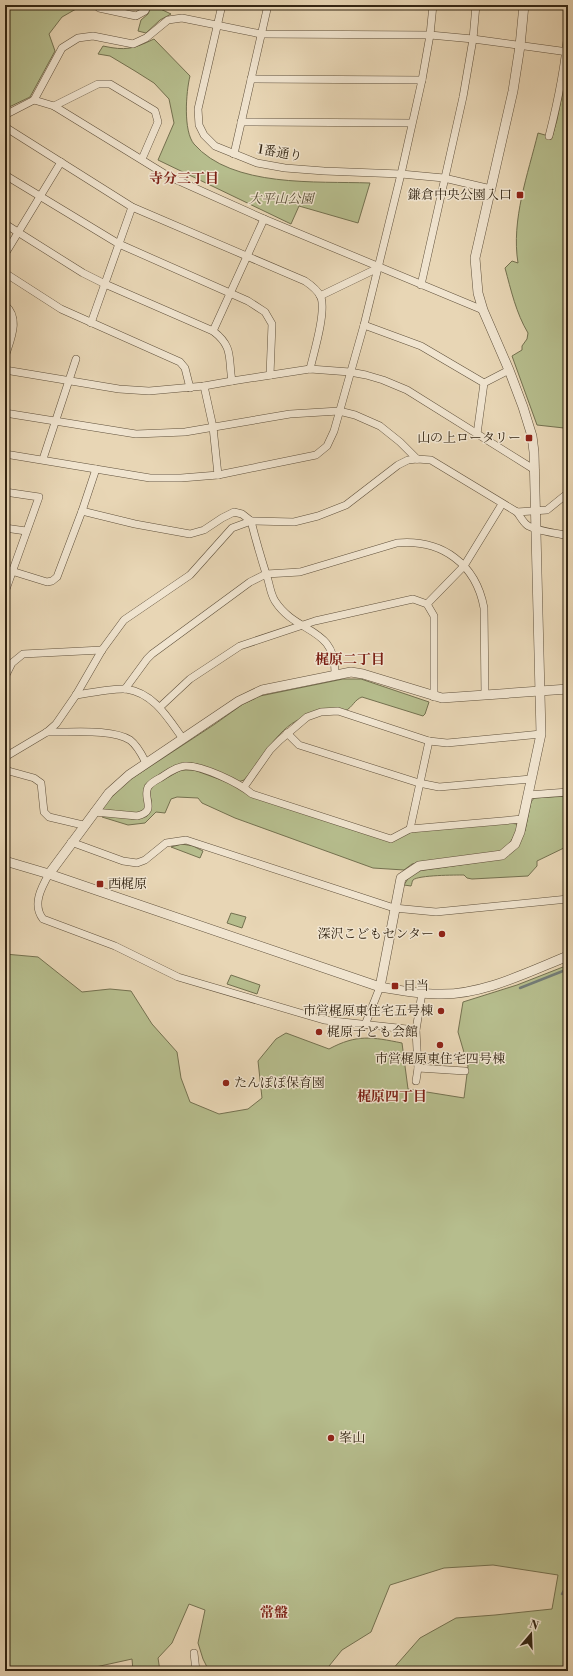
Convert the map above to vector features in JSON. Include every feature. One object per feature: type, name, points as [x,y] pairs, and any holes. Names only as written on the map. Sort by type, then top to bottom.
[{"type":"street","points":[[100,5],[100,8],[136,16],[145,11],[148,5]]},
{"type":"street","name":"1番通り","points":[[222,5],[198,109],[199,124],[204,135],[215,146],[256,163],[285,168],[401,174],[444,178],[491,189]]},
{"type":"street","points":[[234,154],[268,5]]},
{"type":"street","points":[[5,454],[43,459],[150,478],[181,478],[218,475],[316,456],[327,446],[334,431],[364,325],[401,174],[411,123],[422,80],[430,35],[433,5]]},
{"type":"street","points":[[421,285],[463,97],[473,39],[476,5]]},
{"type":"street","points":[[365,1025],[380,986],[401,878],[419,866],[502,855],[514,844],[520,832],[541,734],[537,531],[535,470],[532,436],[509,370],[483,310],[478,293],[475,258],[513,91],[520,46],[524,5]]},
{"type":"street","points":[[5,114],[34,100],[62,48],[78,38],[92,36],[133,44],[146,38],[168,20],[182,18],[261,34],[430,35],[473,39],[567,52]]},
{"type":"street","points":[[549,136],[567,52],[568,30]]},
{"type":"street","points":[[251,79],[422,80]]},
{"type":"street","points":[[54,106],[98,84],[110,84],[149,107],[155,111],[158,122],[142,159]]},
{"type":"street","points":[[34,100],[54,106],[168,176],[378,268],[483,310]]},
{"type":"street","points":[[241,122],[411,123]]},
{"type":"street","points":[[5,127],[132,206],[305,281],[320,296],[322,308],[310,369]]},
{"type":"street","points":[[5,254],[61,162]]},
{"type":"street","points":[[5,175],[40,198],[119,244],[248,301],[265,312],[272,324],[270,374]]},
{"type":"street","points":[[91,323],[132,206]]},
{"type":"street","points":[[214,331],[264,219]]},
{"type":"street","points":[[5,224],[84,273],[105,284],[214,331],[223,338],[229,349],[229,368],[232,381]]},
{"type":"street","points":[[320,296],[378,268]]},
{"type":"street","points":[[5,273],[61,309],[180,362],[185,368],[190,388]]},
{"type":"street","points":[[5,305],[14,320],[12,335],[5,357]]},
{"type":"street","points":[[364,325],[421,346],[484,383]]},
{"type":"street","points":[[43,459],[76,359]]},
{"type":"street","points":[[5,370],[119,390],[149,392],[204,386],[270,374],[310,369],[350,372],[383,380],[407,390],[535,470]]},
{"type":"street","points":[[484,383],[509,370]]},
{"type":"street","points":[[477,434],[481,414],[484,383]]},
{"type":"street","points":[[204,386],[213,427],[218,475]]},
{"type":"street","points":[[5,413],[136,434],[185,432],[290,414],[339,411],[356,415],[380,426],[400,442],[417,459]]},
{"type":"street","points":[[5,757],[47,732],[56,724],[76,695],[102,650],[124,620],[190,575],[232,528],[251,521],[294,522],[346,506],[398,465],[408,460],[417,459],[431,460],[517,512],[526,525],[537,531],[549,531],[568,536]]},
{"type":"street","points":[[9,570],[47,582],[57,577],[96,469]]},
{"type":"street","points":[[5,492],[39,498],[9,570],[5,592]]},
{"type":"street","points":[[517,512],[536,512],[548,510],[568,493]]},
{"type":"street","points":[[427,604],[464,566],[502,504]]},
{"type":"street","points":[[82,511],[185,534],[204,530],[234,512],[242,514],[251,521],[274,600],[285,614],[326,641],[332,651],[335,664],[335,674]]},
{"type":"street","points":[[5,528],[26,531]]},
{"type":"street","points":[[125,689],[152,654],[250,582],[266,574],[300,572],[397,543],[408,542],[428,544],[442,550],[464,566],[477,585],[482,595],[484,608],[485,695]]},
{"type":"street","points":[[160,707],[190,679],[240,646],[300,625],[413,598],[427,604],[434,616],[434,697]]},
{"type":"street","points":[[5,677],[12,662],[23,654],[102,650]]},
{"type":"street","points":[[416,1030],[324,1020],[178,977],[115,946],[47,921],[40,916],[37,906],[45,881],[83,825],[109,792],[146,763],[239,701],[262,690],[335,674],[351,672],[364,674],[434,697],[442,698],[568,689]]},
{"type":"street","points":[[76,695],[125,689],[144,696],[160,707],[183,739]]},
{"type":"street","points":[[244,787],[270,750],[287,733],[312,714],[338,711],[429,741],[447,743],[541,734]]},
{"type":"street","points":[[47,732],[115,734],[131,741],[138,748],[146,763]]},
{"type":"street","points":[[287,733],[299,745],[419,783],[439,787],[531,779]]},
{"type":"street","points":[[410,829],[429,741]]},
{"type":"street","points":[[94,812],[137,816],[142,815],[146,813],[148,808],[147,789],[150,784],[171,770],[186,766],[199,768],[244,787],[252,794],[391,839],[410,829],[523,819]]},
{"type":"street","points":[[5,770],[34,778],[41,783],[44,812],[49,817],[83,825]]},
{"type":"street","points":[[528,795],[568,792]]},
{"type":"street","points":[[71,842],[123,861],[138,863],[145,860],[166,843],[186,840],[394,908],[436,912],[568,899]]},
{"type":"street","points":[[5,861],[49,874],[380,986],[438,995],[456,993],[502,982],[568,956]]},
{"type":"street","points":[[416,1081],[418,1068],[416,1030],[422,993]]},
{"type":"street","points":[[418,1068],[465,1071]]},
{"type":"street","points":[[194,1653],[196,1671]]},
{"type":"green space","points":[[5,5],[79,5],[76,9],[62,17],[49,34],[55,51],[30,97],[5,109]]},
{"type":"green space","points":[[152,5],[171,14],[160,20],[146,33],[138,31],[141,20],[148,14]]},
{"type":"green space","name":"大平山公園","points":[[154,39],[190,76],[186,111],[188,130],[194,144],[210,158],[230,168],[252,175],[301,181],[370,183],[358,223],[299,206],[291,224],[158,160],[174,123],[169,99],[154,83],[110,56],[98,54],[103,46],[124,49],[135,47]]},
{"type":"green space","points":[[567,70],[568,427],[564,428],[537,425],[512,356],[522,350],[522,346],[527,339],[528,333],[517,309],[505,268],[512,261],[518,263],[516,247],[517,230],[525,181],[538,133],[552,137]]},
{"type":"green space","points":[[343,679],[361,679],[429,702],[425,714],[423,716],[362,697],[345,711],[316,715],[300,719],[292,724],[276,738],[244,780],[238,782],[175,765],[146,784],[145,809],[140,812],[104,811],[102,808],[117,791],[131,779],[243,704],[260,696]]},
{"type":"green space","points":[[181,770],[194,770],[388,841],[414,831],[510,823],[517,824],[517,831],[511,841],[501,851],[412,864],[404,870],[373,868],[235,818],[202,803],[198,798],[177,797],[171,799],[165,813],[156,812],[145,823],[128,825],[102,817],[104,815],[134,819],[147,816],[151,806],[150,790],[154,785]]},
{"type":"green space","points":[[568,796],[568,846],[537,861],[537,866],[528,876],[472,879],[467,878],[464,875],[422,877],[413,880],[411,886],[404,885],[409,877],[418,871],[501,859],[525,831],[531,802],[534,798]]},
{"type":"green space","points":[[182,844],[193,846],[203,851],[200,858],[171,847]]},
{"type":"green space","points":[[231,913],[246,917],[242,928],[227,923]]},
{"type":"green space","points":[[5,954],[38,957],[82,992],[110,989],[131,991],[152,1024],[177,1052],[181,1078],[190,1102],[219,1114],[248,1109],[262,1098],[258,1061],[276,1039],[286,1033],[329,1049],[348,1041],[365,1038],[382,1039],[402,1043],[408,1089],[464,1098],[468,1066],[458,1032],[463,1002],[517,985],[568,965],[568,1671],[391,1671],[420,1638],[456,1618],[552,1609],[558,1575],[493,1565],[444,1568],[390,1585],[371,1632],[342,1650],[325,1671],[209,1671],[198,1643],[205,1610],[189,1604],[172,1643],[158,1658],[160,1671],[133,1671],[132,1659],[91,1668],[88,1671],[5,1671]]},
{"type":"green space","points":[[231,975],[260,985],[257,994],[227,984]]},
{"type":"waterway","points":[[520,988],[568,969]]},
{"type":"waterway","points":[[562,1594],[568,1583]]},
{"type":"place","name":"鎌倉中央公園入口","points":[[520,195]]},
{"type":"place","name":"山の上ロータリー","points":[[529,438]]},
{"type":"place","name":"西梶原","points":[[100,884]]},
{"type":"place","name":"深沢こどもセンター","points":[[442,934]]},
{"type":"place","name":"日当","points":[[395,986]]},
{"type":"place","name":"市営梶原東住宅五号棟","points":[[441,1011]]},
{"type":"place","name":"梶原子ども会館","points":[[319,1032]]},
{"type":"place","name":"市営梶原東住宅四号棟","points":[[440,1045]]},
{"type":"place","name":"たんぽぽ保育園","points":[[226,1083]]},
{"type":"place","name":"峯山","points":[[331,1438]]},
{"type":"district","name":"寺分三丁目","points":[[184,179]]},
{"type":"district","name":"梶原二丁目","points":[[350,660]]},
{"type":"district","name":"梶原四丁目","points":[[392,1097]]},
{"type":"district","name":"常盤","points":[[274,1613]]}]
